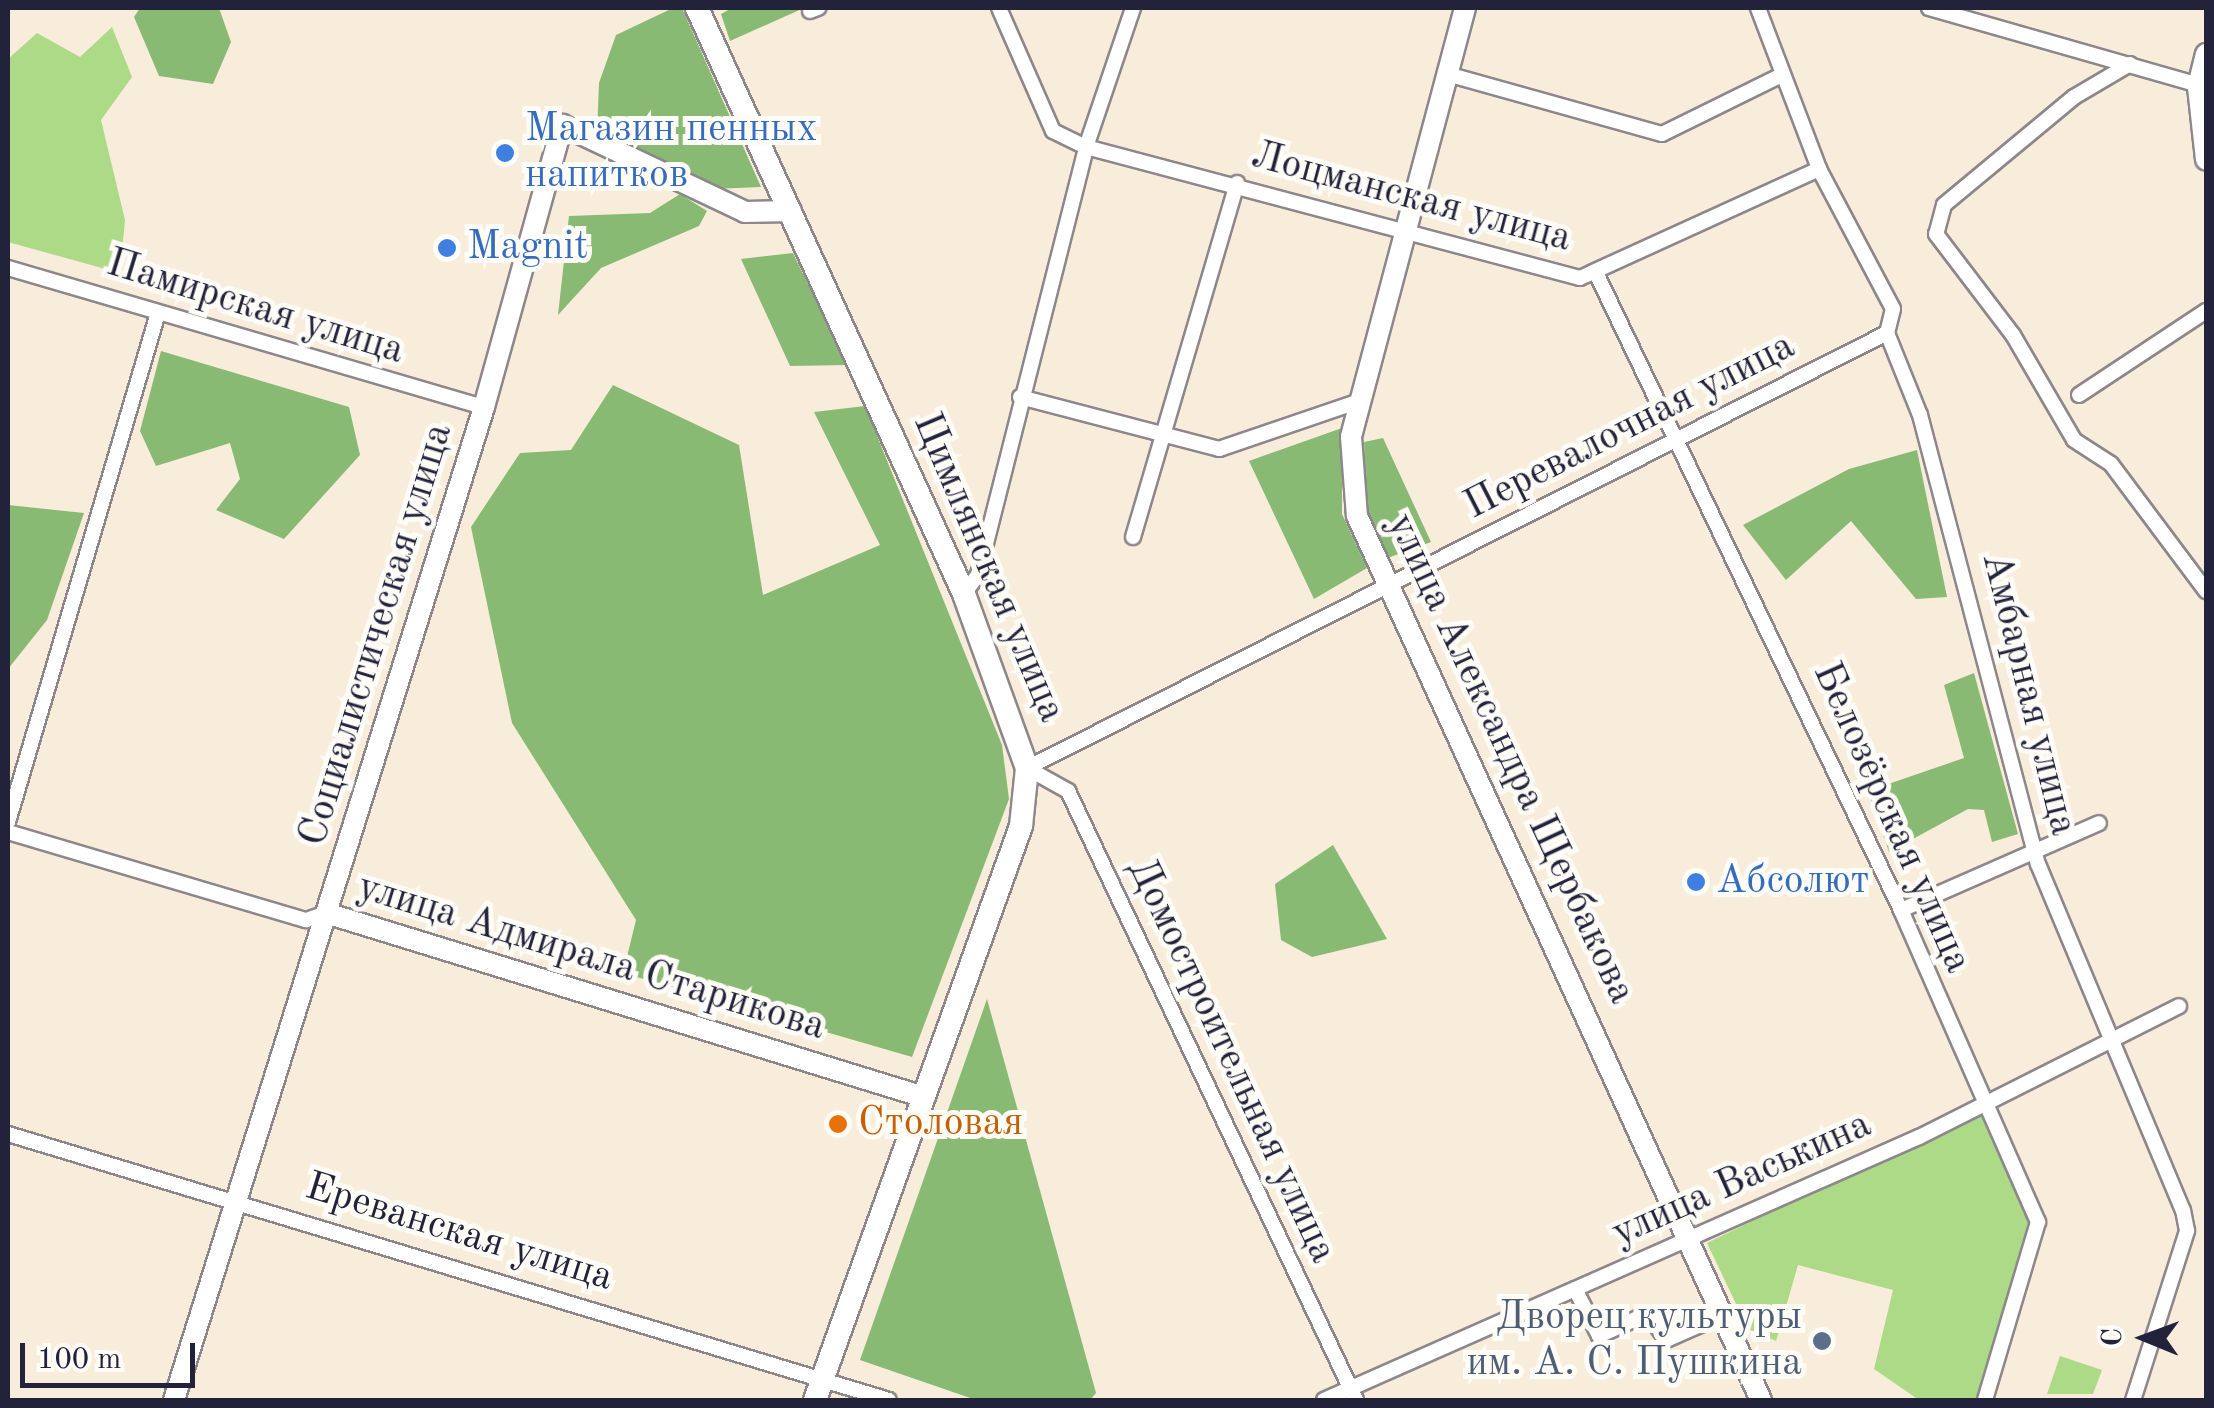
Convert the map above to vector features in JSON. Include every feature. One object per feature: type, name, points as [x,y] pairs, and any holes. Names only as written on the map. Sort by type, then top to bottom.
[{"type":"main road","name":"Цимлянская улица","points":[[697,8],[964,594],[1027,768],[1021,826],[819,1390]]},
{"type":"street","points":[[999,8],[1052,131],[1086,147]]},
{"type":"street","points":[[964,594],[978,576],[1020,397],[1068,241],[1086,147],[1133,8]]},
{"type":"street","name":"улица Александра Щербакова","points":[[1465,8],[1351,437],[1358,516],[1383,587],[1762,1400]]},
{"type":"street","name":"Амбарная улица","points":[[1758,8],[1818,169],[1893,309],[1887,333],[1920,414],[2036,850],[2187,1231],[2133,1400]]},
{"type":"street","points":[[1928,8],[2202,87]]},
{"type":"street","points":[[2206,54],[2202,87],[2206,160]]},
{"type":"street","points":[[2130,64],[2074,97],[1944,206],[1936,234],[2012,335],[2074,440],[2111,464],[2206,590]]},
{"type":"street","points":[[1447,74],[1662,134],[1782,75]]},
{"type":"street","name":"Социалистическая улица","points":[[174,1400],[484,408],[562,124],[745,212],[791,211]]},
{"type":"street","name":"Лоцманская улица","points":[[1086,147],[1237,183],[1404,236],[1598,277],[1818,169]]},
{"type":"street","points":[[1133,537],[1237,183]]},
{"type":"street","name":"Памирская улица","points":[[8,268],[158,314],[451,392],[484,408]]},
{"type":"street","name":"Белозёрская улица","points":[[1598,277],[1902,910],[2038,1222],[1985,1400]]},
{"type":"street","points":[[2079,395],[2206,311]]},
{"type":"street","points":[[8,822],[158,314]]},
{"type":"street","name":"Перевалочная улица","points":[[1027,768],[1887,333]]},
{"type":"street","points":[[1020,397],[1236,447],[1360,402]]},
{"type":"street","name":"Домостроительная улица","points":[[1027,768],[1068,791],[1353,1395]]},
{"type":"street","points":[[1902,910],[2099,823]]},
{"type":"street","name":"улица Адмирала Старикова","points":[[8,832],[306,920],[326,913],[924,1097]]},
{"type":"street","name":"улица Васькина","points":[[1324,1400],[1353,1395],[1575,1289],[1985,1105],[2180,1006]]},
{"type":"street","name":"Ереванская улица","points":[[8,1134],[237,1199],[819,1390],[888,1400]]},
{"type":"street","points":[[1575,1289],[1598,1336],[1648,1312],[1666,1340],[1723,1315]]},
{"type":"green space","points":[[140,8],[219,8],[231,42],[213,84],[159,76],[134,17]]},
{"type":"green space","points":[[673,8],[682,8],[761,187],[713,189],[597,135],[599,83],[616,35]]},
{"type":"green space","points":[[732,8],[804,8],[730,41],[721,14]]},
{"type":"green space","points":[[112,27],[132,77],[101,120],[125,220],[120,273],[8,242],[8,59],[37,33],[80,57]]},
{"type":"green space","points":[[680,194],[707,211],[699,226],[601,268],[558,315],[569,216],[650,213]]},
{"type":"green space","points":[[793,253],[847,365],[790,366],[741,259]]},
{"type":"green space","points":[[161,351],[349,407],[360,455],[284,539],[216,510],[240,479],[230,443],[156,466],[140,431]]},
{"type":"green space","points":[[613,385],[739,445],[763,595],[880,545],[814,412],[865,406],[1002,745],[1009,799],[912,1057],[623,973],[636,920],[512,723],[471,527],[520,453],[571,450]]},
{"type":"green space","points":[[1342,428],[1342,514],[1367,568],[1314,599],[1249,461]]},
{"type":"green space","points":[[1383,438],[1431,542],[1385,559],[1366,513],[1364,442]]},
{"type":"green space","points":[[1917,450],[1947,597],[1916,599],[1851,521],[1786,580],[1743,525],[1849,469]]},
{"type":"green space","points":[[8,505],[84,513],[47,620],[8,669]]},
{"type":"green space","points":[[1974,673],[2018,834],[1992,842],[1984,810],[1968,809],[1889,852],[1868,791],[1964,758],[1944,685]]},
{"type":"green space","points":[[1333,845],[1387,939],[1312,957],[1281,940],[1275,884]]},
{"type":"green space","points":[[987,999],[1096,1393],[1090,1400],[976,1400],[860,1360]]},
{"type":"green space","points":[[1985,1108],[2035,1217],[1982,1400],[1919,1400],[1874,1369],[1893,1290],[1798,1265],[1776,1341],[1748,1329],[1707,1243]]},
{"type":"green space","points":[[2060,1356],[2102,1370],[2093,1394],[2047,1394]]},
{"type":"place","name":"Магазин пенных напитков","points":[[505,153]]},
{"type":"place","name":"Magnit","points":[[447,248]]},
{"type":"place","name":"Абсолют","points":[[1696,882]]},
{"type":"place","name":"Столовая","points":[[838,1124]]},
{"type":"place","name":"Дворец культуры им. А. С. Пушкина","points":[[1822,1341]]}]
